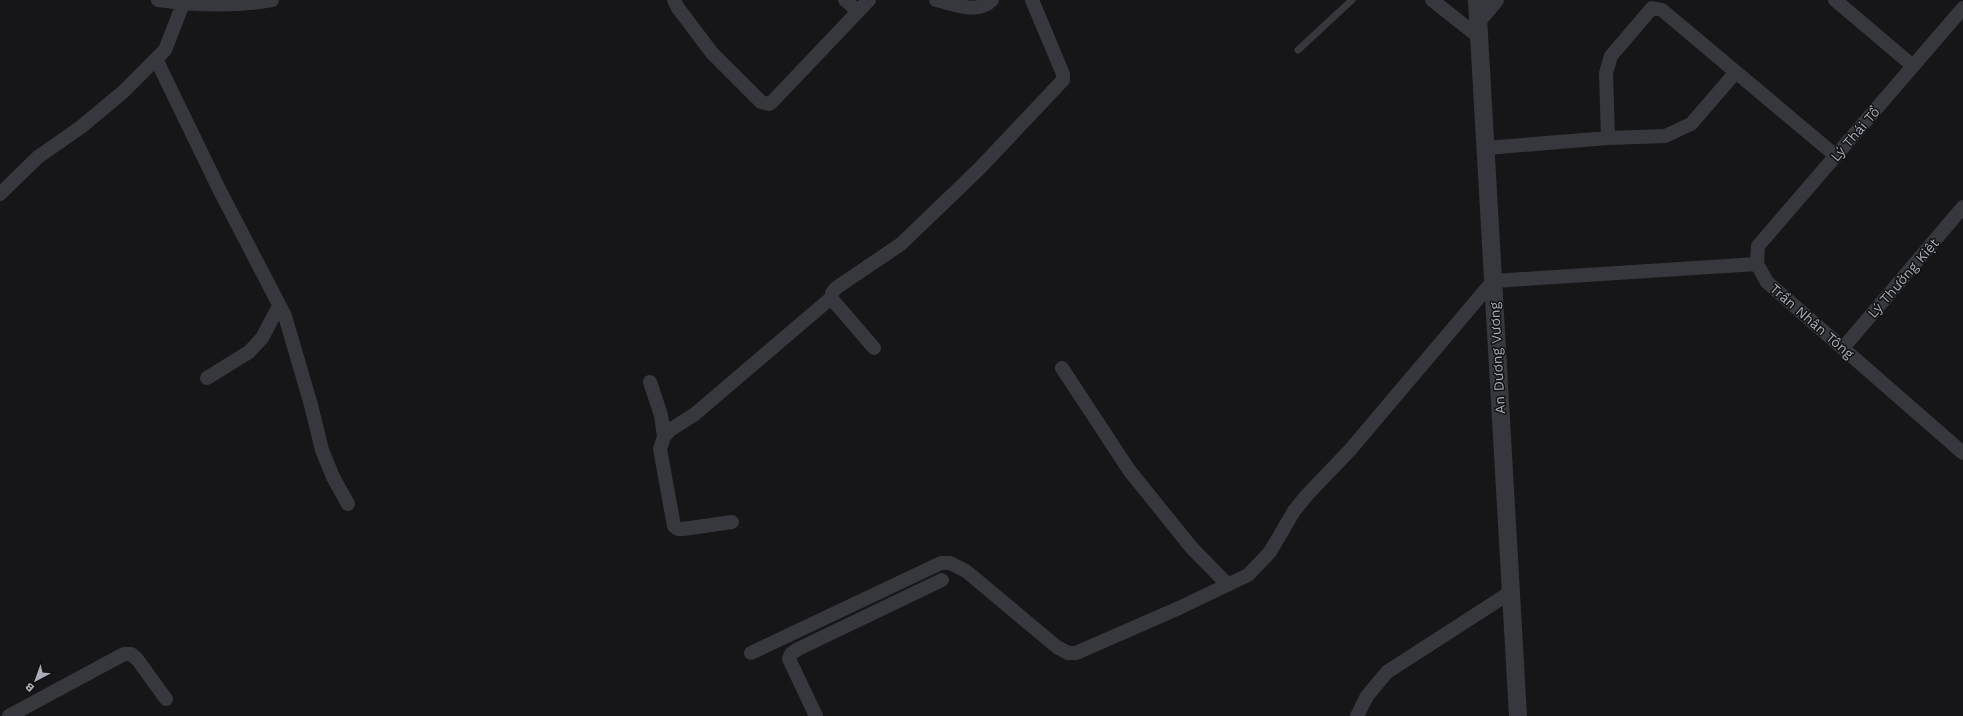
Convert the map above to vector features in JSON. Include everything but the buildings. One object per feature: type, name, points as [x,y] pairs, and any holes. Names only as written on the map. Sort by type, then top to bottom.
[{"type":"street","points":[[158,0],[194,5],[272,0]]},
{"type":"street","points":[[674,0],[678,8],[712,53],[765,104],[772,102],[869,0]]},
{"type":"street","points":[[845,0],[858,11]]},
{"type":"street","points":[[936,0],[971,8],[980,7],[992,0]]},
{"type":"street","points":[[664,437],[695,414],[831,298],[832,293],[836,288],[901,244],[980,168],[1059,86],[1063,80],[1063,74],[1032,0]]},
{"type":"street","points":[[1432,0],[1478,29],[1495,0]]},
{"type":"street","name":"An Dương Vương","points":[[1477,0],[1518,716]]},
{"type":"street","points":[[1835,0],[1913,66]]},
{"type":"street","points":[[0,194],[38,157],[124,92],[165,50],[183,4]]},
{"type":"street","points":[[1608,138],[1606,73],[1611,56],[1652,8],[1661,4],[1662,10],[1836,156]]},
{"type":"street","name":"Lý Thái Tổ","points":[[1757,264],[1758,246],[1963,8]]},
{"type":"street","points":[[156,59],[219,189],[288,325],[322,450],[333,477],[348,504]]},
{"type":"street","points":[[1486,148],[1608,138],[1666,136],[1691,124],[1736,72]]},
{"type":"street","name":"Lý Thường Kiệt","points":[[1842,348],[1963,207]]},
{"type":"street","points":[[751,653],[941,563],[950,563],[966,571],[1058,647],[1068,653],[1076,653],[1179,608],[1248,575],[1270,552],[1294,511],[1350,450],[1493,281],[1757,264]]},
{"type":"street","name":"Trần Nhân Tông","points":[[1757,264],[1767,282],[1963,453]]},
{"type":"street","points":[[831,298],[874,348]]},
{"type":"street","points":[[207,378],[249,352],[262,338],[279,306]]},
{"type":"street","points":[[1062,368],[1129,470],[1186,542],[1227,584]]},
{"type":"street","points":[[650,382],[662,415],[664,437],[660,449],[674,526],[678,529],[683,529],[732,522]]},
{"type":"street","points":[[816,716],[788,659],[791,654],[798,649],[942,580]]},
{"type":"street","points":[[1357,716],[1367,696],[1387,672],[1511,592]]},
{"type":"street","points":[[9,716],[124,654],[131,654],[137,659],[166,699]]},
{"type":"lane","points":[[1298,50],[1352,0]]}]
